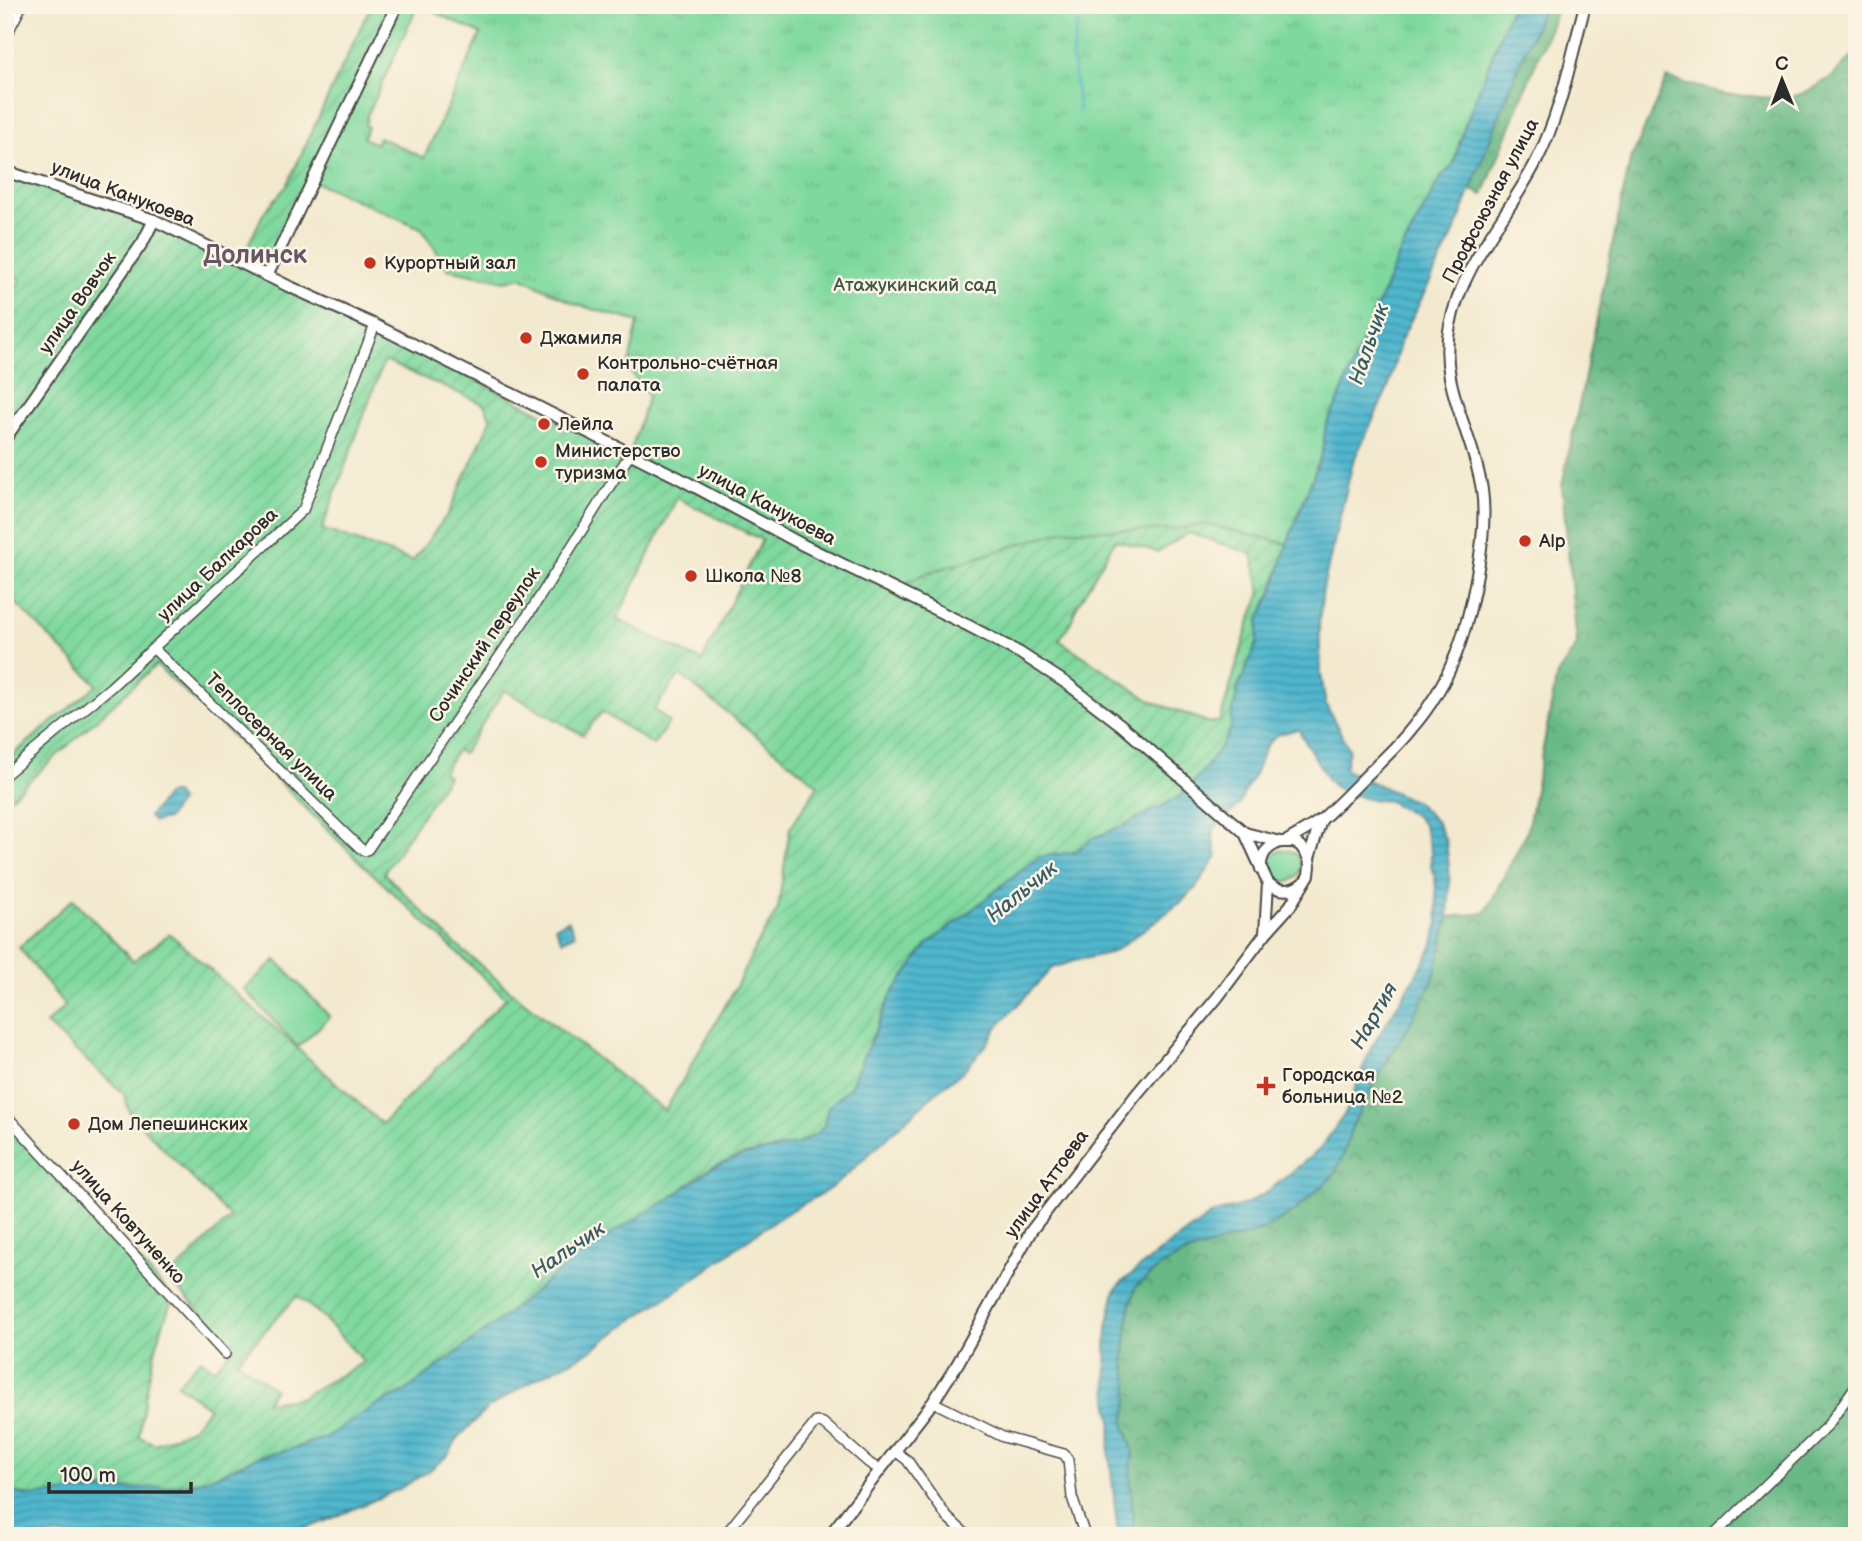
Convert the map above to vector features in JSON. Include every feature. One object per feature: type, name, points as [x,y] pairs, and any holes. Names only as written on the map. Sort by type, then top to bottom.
[{"type":"street","points":[[5,38],[22,5]]},
{"type":"street","points":[[267,276],[397,5]]},
{"type":"street","name":"Профсоюзная улица","points":[[1321,820],[1402,740],[1433,701],[1456,659],[1467,625],[1479,561],[1483,511],[1482,490],[1475,460],[1450,379],[1447,360],[1449,327],[1462,287],[1478,254],[1530,174],[1552,126],[1585,5]]},
{"type":"street","name":"улица Канукоева","points":[[5,170],[154,220],[375,325],[803,545],[969,625],[1020,653],[1088,699],[1245,833]]},
{"type":"street","name":"улица Вовчок","points":[[5,439],[143,242],[154,220]]},
{"type":"street","name":"улица Балкарова","points":[[5,775],[154,649],[303,510],[375,325]]},
{"type":"street","name":"Сочинский переулок","points":[[364,850],[368,849],[534,606],[630,454]]},
{"type":"street","name":"Теплосерная улица","points":[[154,649],[364,850]]},
{"type":"street","points":[[1261,872],[1262,857],[1266,850],[1321,820]]},
{"type":"street","points":[[1245,833],[1268,883],[1286,891],[1299,886],[1309,874],[1309,858],[1321,820]]},
{"type":"street","points":[[1245,833],[1301,846],[1309,858]]},
{"type":"street","name":"улица Аттоева","points":[[829,1536],[933,1402],[958,1363],[1031,1231],[1107,1132],[1290,906],[1304,882]]},
{"type":"street","points":[[1265,934],[1268,883]]},
{"type":"street","name":"улица Ковтуненко","points":[[5,1114],[225,1354]]},
{"type":"street","points":[[1713,1536],[1828,1425],[1857,1384]]},
{"type":"street","points":[[933,1402],[1003,1437],[1064,1454],[1068,1460],[1072,1497],[1084,1536]]},
{"type":"street","points":[[724,1536],[816,1422],[823,1423],[880,1470]]},
{"type":"street","points":[[895,1451],[915,1469],[947,1517],[968,1536]]},
{"type":"green space","points":[[371,5],[397,5],[267,275],[894,590],[925,574],[1065,530],[1171,530],[1206,524],[1287,544],[1273,589],[1259,620],[1257,643],[1239,685],[1231,727],[1203,771],[1179,797],[1093,838],[1075,852],[1039,857],[969,913],[891,995],[850,1087],[829,1107],[824,1126],[815,1135],[798,1144],[741,1156],[711,1168],[672,1197],[568,1263],[504,1317],[403,1393],[373,1407],[326,1437],[286,1451],[259,1456],[196,1482],[165,1487],[28,1496],[5,1490],[5,1114],[173,1298],[156,1349],[139,1437],[155,1444],[191,1429],[209,1408],[177,1384],[201,1359],[214,1369],[235,1346],[168,1279],[230,1217],[130,1114],[124,1094],[46,1024],[65,1006],[19,947],[73,899],[133,961],[170,934],[382,1124],[506,998],[361,863],[234,737],[156,665],[5,803],[5,761],[97,685],[5,592],[5,305],[20,280],[5,271],[5,249],[14,235],[5,230],[5,171],[120,208],[240,262],[264,212],[286,187]],"holes":[[[384,361],[484,404],[491,419],[449,512],[413,561],[322,529]],[[677,498],[762,540],[702,661],[617,619]],[[1189,533],[1252,554],[1261,592],[1220,721],[1210,723],[1151,701],[1059,640],[1115,540],[1158,552]],[[680,675],[818,785],[790,828],[778,909],[665,1111],[513,993],[453,942],[384,873],[448,776],[443,772],[457,750],[463,754],[504,690],[583,735],[602,712],[653,745],[669,722],[654,709]],[[297,1296],[321,1315],[364,1362],[299,1398],[266,1402],[275,1389],[237,1361]]]},
{"type":"green space","name":"Атажукинский сад","points":[[397,5],[418,5],[366,118],[365,125],[368,127],[363,138],[376,144],[379,137],[424,158],[481,34],[419,5],[1512,5],[1464,128],[1453,165],[1441,177],[1399,255],[1326,425],[1322,453],[1287,544],[1206,524],[1171,530],[1065,530],[925,574],[894,590],[630,454],[648,396],[628,368],[638,322],[575,304],[521,277],[506,281],[448,269],[421,228],[312,181]]},
{"type":"green space","points":[[1544,5],[1559,5],[1483,195],[1470,189]]},
{"type":"green space","points":[[1857,52],[1857,1536],[1134,1536],[1130,1477],[1133,1451],[1124,1423],[1128,1403],[1124,1359],[1130,1305],[1136,1286],[1161,1266],[1186,1253],[1263,1230],[1293,1212],[1334,1175],[1352,1126],[1433,980],[1448,917],[1485,913],[1527,832],[1557,675],[1577,645],[1562,486],[1630,161],[1667,78],[1724,94],[1785,99],[1804,93],[1832,77]]},
{"type":"green space","points":[[1285,850],[1296,855],[1301,866],[1296,877],[1285,882],[1274,877],[1269,866],[1274,855]]},
{"type":"green space","points":[[276,960],[330,1017],[298,1047],[244,989]]},
{"type":"water","name":"Нальчик","points":[[1512,5],[1544,5],[1454,233],[1401,340],[1388,388],[1353,462],[1323,588],[1319,624],[1321,674],[1326,705],[1349,749],[1345,770],[1416,802],[1436,821],[1446,841],[1450,877],[1448,917],[1442,946],[1433,980],[1352,1126],[1334,1175],[1293,1212],[1263,1230],[1186,1253],[1161,1266],[1136,1286],[1130,1305],[1124,1359],[1129,1384],[1124,1423],[1133,1451],[1130,1477],[1134,1536],[1118,1536],[1109,1450],[1112,1421],[1108,1401],[1106,1349],[1107,1327],[1115,1290],[1159,1252],[1212,1214],[1246,1204],[1266,1193],[1320,1149],[1346,1112],[1371,1048],[1427,957],[1438,922],[1435,875],[1431,867],[1431,851],[1424,826],[1417,817],[1389,801],[1367,799],[1336,788],[1328,780],[1298,729],[1277,735],[1265,747],[1239,805],[1214,829],[1213,840],[1217,856],[1195,889],[1180,903],[1113,952],[1052,968],[998,1026],[985,1047],[962,1072],[933,1095],[839,1182],[758,1232],[589,1352],[537,1378],[488,1408],[459,1437],[448,1455],[429,1471],[399,1489],[287,1536],[5,1536],[5,1490],[28,1496],[165,1487],[196,1482],[259,1456],[286,1451],[326,1437],[373,1407],[403,1393],[504,1317],[568,1263],[672,1197],[711,1168],[741,1156],[798,1144],[815,1135],[824,1126],[828,1107],[850,1087],[891,995],[927,945],[1039,857],[1075,852],[1093,838],[1179,797],[1203,771],[1231,727],[1239,685],[1257,643],[1259,620],[1274,589],[1287,544],[1322,453],[1326,425],[1399,255],[1441,177],[1453,165],[1464,128]]},
{"type":"water","points":[[167,794],[175,794],[180,801],[167,819],[154,822],[149,817]]},
{"type":"water","points":[[568,920],[575,934],[562,941],[555,927]]},
{"type":"waterway","points":[[1079,111],[1072,57],[1080,5]]},
{"type":"place","name":"Курортный зал","points":[[370,263]]},
{"type":"place","name":"Джамиля","points":[[526,338]]},
{"type":"place","name":"Контрольно-счётная палата","points":[[583,374]]},
{"type":"place","name":"Лейла","points":[[544,424]]},
{"type":"place","name":"Министерство туризма","points":[[541,462]]},
{"type":"place","name":"Alp","points":[[1525,541]]},
{"type":"place","name":"Школа №8","points":[[691,576]]},
{"type":"place","name":"Городская больница №2","points":[[1266,1086]]},
{"type":"place","name":"Дом Лепешинских","points":[[74,1124]]},
{"type":"district","name":"Долинск","points":[[255,255]]},
{"type":"water label","name":"Нартия","points":[[1374,1016]]}]
